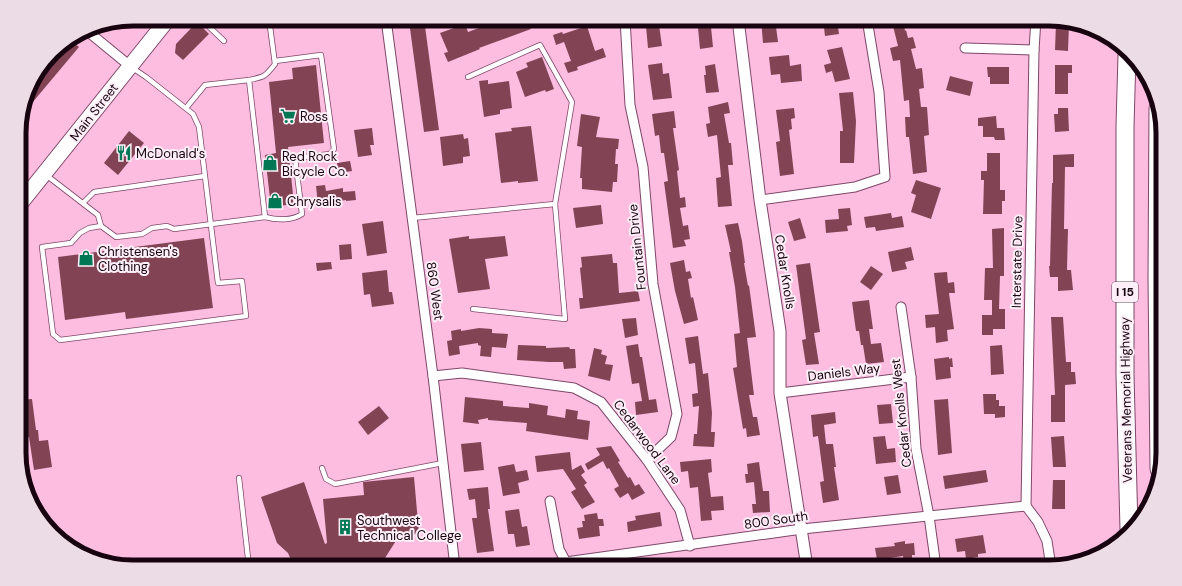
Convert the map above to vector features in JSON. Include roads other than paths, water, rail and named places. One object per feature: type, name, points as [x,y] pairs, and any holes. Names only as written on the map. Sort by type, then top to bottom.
[{"type":"highway","name":"Veterans Memorial Highway","points":[[1127,60],[1125,134],[1125,375],[1129,524]]},
{"type":"main road","name":"Main Street","points":[[26,196],[162,26]]},
{"type":"street","name":"860 West","points":[[387,26],[433,376],[454,560]]},
{"type":"street","name":"Fountain Drive","points":[[625,26],[630,105],[643,168],[653,284],[677,414],[671,437],[648,460]]},
{"type":"street","name":"Cedar Knolls","points":[[739,26],[760,200],[780,331],[780,393],[806,560]]},
{"type":"street","points":[[760,200],[855,187],[884,177],[879,92],[868,26]]},
{"type":"street","name":"Interstate Drive","points":[[1026,506],[1036,26]]},
{"type":"street","points":[[91,34],[130,66]]},
{"type":"street","points":[[965,48],[1034,50]]},
{"type":"street","name":"Cedar Knolls West","points":[[901,307],[911,377],[916,449],[929,516],[935,560]]},
{"type":"street","name":"Cedarwood Lane","points":[[433,376],[462,373],[574,388],[601,402],[648,460],[680,510],[690,546]]},
{"type":"street","name":"Daniels Way","points":[[780,393],[911,377]]},
{"type":"street","points":[[550,501],[559,549],[565,560]]},
{"type":"street","points":[[1026,506],[1038,522],[1047,541],[1050,560]]},
{"type":"street","name":"800 South","points":[[594,560],[802,529],[1026,506]]},
{"type":"lane","points":[[208,26],[224,41]]},
{"type":"lane","points":[[186,108],[205,85],[249,80],[263,77],[269,72],[275,64],[270,26]]},
{"type":"lane","points":[[468,77],[540,45],[572,102],[555,204],[565,319],[473,309]]},
{"type":"lane","points":[[44,174],[98,215],[101,226],[116,237],[142,234],[152,228],[167,226],[174,229],[265,217],[275,219],[298,217],[302,214],[295,158],[330,154],[334,149],[321,55],[275,61]]},
{"type":"lane","points":[[101,226],[89,228],[71,243],[42,247],[52,334],[60,340],[246,316],[242,281],[218,283],[200,127],[193,114],[130,66]]},
{"type":"lane","points":[[249,80],[265,217]]},
{"type":"lane","points":[[83,204],[94,192],[205,176]]},
{"type":"lane","points":[[412,218],[555,204]]},
{"type":"lane","points":[[322,468],[326,479],[335,484],[443,463]]},
{"type":"lane","points":[[239,478],[248,560]]},
{"type":"place","name":"Ross","points":[[288,116]]},
{"type":"place","name":"McDonald's","points":[[124,153]]},
{"type":"place","name":"Red Rock Bicycle Co.","points":[[270,163]]},
{"type":"place","name":"Chrysalis","points":[[275,201]]},
{"type":"place","name":"Christensen's Clothing","points":[[86,258]]},
{"type":"place","name":"Southwest Technical College","points":[[345,527]]}]
